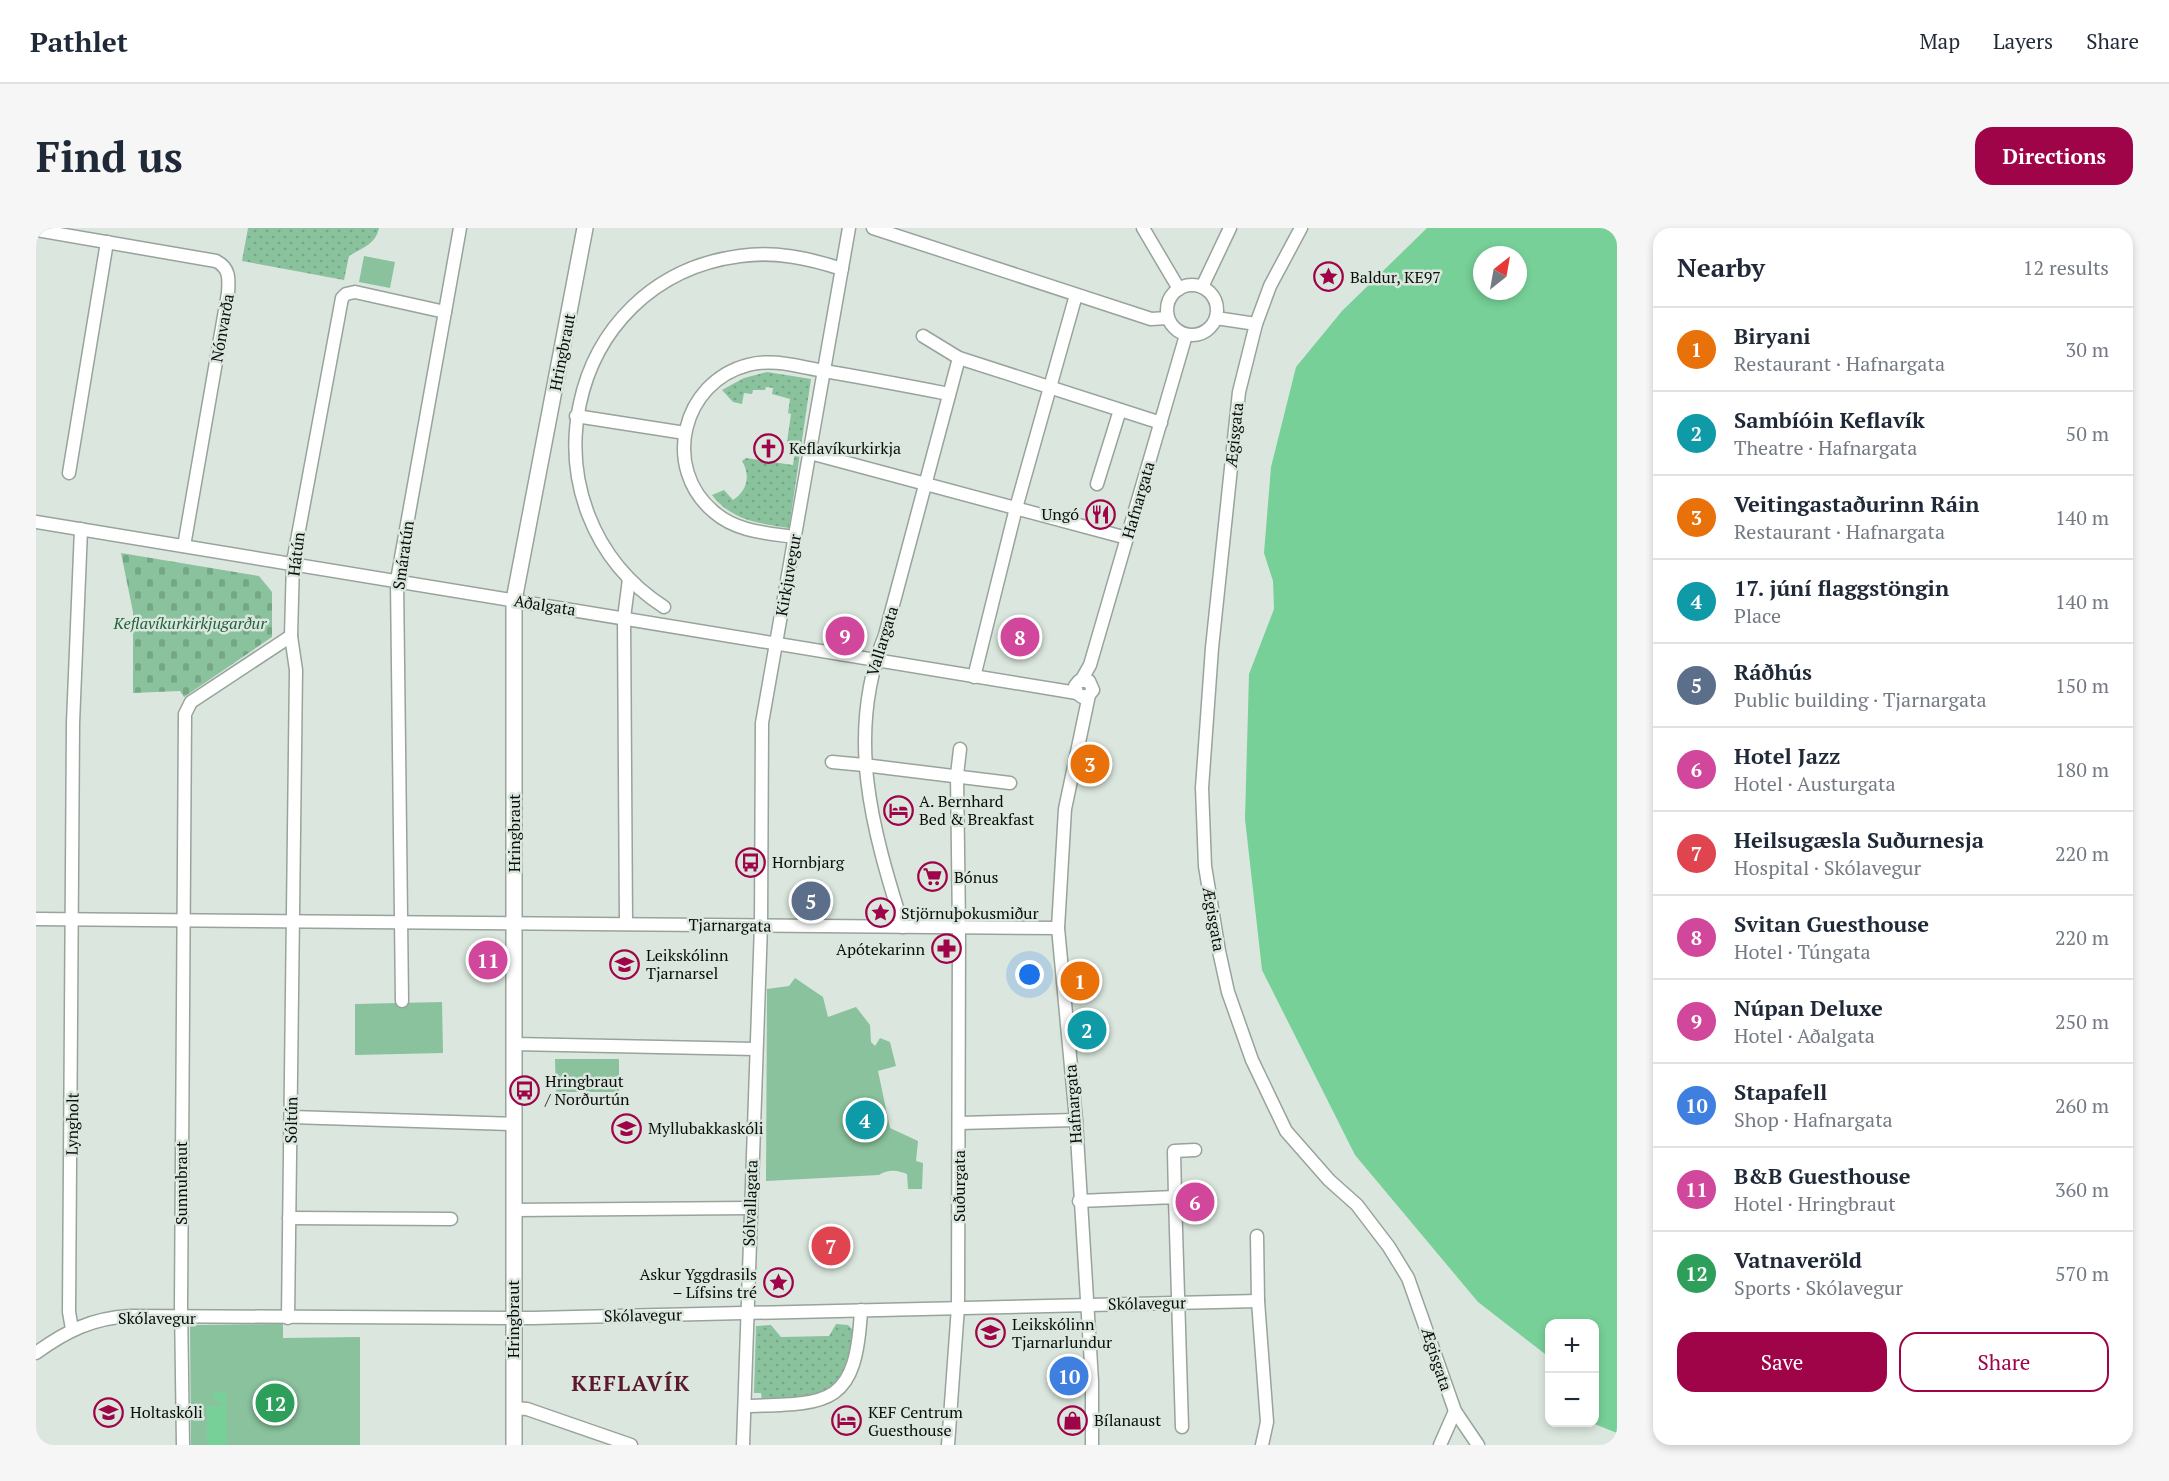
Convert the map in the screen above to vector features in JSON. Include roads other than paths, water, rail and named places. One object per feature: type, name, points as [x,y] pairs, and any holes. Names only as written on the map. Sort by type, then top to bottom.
[{"type":"main road","name":"Hringbraut","points":[[514,1445],[514,600],[585,228]]},
{"type":"street","name":"Smáratún","points":[[402,922],[397,580],[460,228]]},
{"type":"street","name":"Kirkjuvegur","points":[[761,926],[762,723],[849,228]]},
{"type":"street","points":[[873,228],[1151,319],[1168,318]]},
{"type":"street","points":[[1143,228],[1179,289]]},
{"type":"street","points":[[1202,287],[1230,228]]},
{"type":"street","name":"Ægisgata","points":[[1301,228],[1270,286],[1256,324],[1239,392],[1212,648],[1202,788],[1205,866],[1228,992],[1252,1060],[1286,1131],[1329,1180],[1357,1205],[1376,1229],[1403,1271],[1425,1322],[1444,1386],[1455,1411],[1478,1445]]},
{"type":"street","name":"Nónvarða","points":[[36,230],[216,261],[224,266],[228,274],[228,293],[184,546]]},
{"type":"street","points":[[69,473],[107,242]]},
{"type":"street","points":[[664,608],[629,579],[605,549],[583,502],[576,468],[576,416],[589,371],[612,332],[647,295],[675,277],[706,264],[755,254],[789,255],[842,269]]},
{"type":"street","points":[[1186,286],[1202,287],[1216,302],[1216,318],[1211,327],[1202,333],[1186,335],[1175,329],[1168,318],[1169,299],[1179,289],[1186,286]]},
{"type":"street","name":"Hátún","points":[[294,921],[296,670],[291,636],[292,562],[342,298],[349,292],[355,292],[446,312]]},
{"type":"street","points":[[974,677],[1016,508],[1076,295]]},
{"type":"street","points":[[1216,318],[1256,324]]},
{"type":"street","name":"Hafnargata","points":[[1092,1445],[1092,1381],[1079,1201],[1076,1120],[1058,928],[1065,809],[1082,728],[1083,688],[1186,335]]},
{"type":"street","points":[[923,336],[959,358],[1161,423]]},
{"type":"street","name":"Vallargata","points":[[903,927],[871,809],[864,717],[875,660],[885,635],[959,358]]},
{"type":"street","points":[[795,537],[742,528],[723,519],[707,506],[694,488],[687,471],[684,452],[685,433],[691,412],[703,393],[719,378],[739,368],[772,362],[949,394]]},
{"type":"street","points":[[1097,484],[1120,410]]},
{"type":"street","points":[[576,416],[685,433]]},
{"type":"street","points":[[810,453],[1127,538]]},
{"type":"street","name":"Aðalgata","points":[[36,522],[292,562],[1054,690],[1083,688]]},
{"type":"street","name":"Lyngholt","points":[[72,1329],[69,1312],[73,723],[81,530]]},
{"type":"street","points":[[626,924],[624,618],[629,579]]},
{"type":"street","name":"Sunnubraut","points":[[183,1445],[181,1318],[185,714],[191,702],[291,636]]},
{"type":"street","name":"Suðurgata","points":[[948,1445],[958,1307],[957,775],[960,749]]},
{"type":"street","points":[[832,762],[1010,783]]},
{"type":"street","name":"Tjarnargata","points":[[36,919],[1058,928]]},
{"type":"street","name":"Sóltún","points":[[288,1318],[294,921]]},
{"type":"street","points":[[402,922],[402,1001]]},
{"type":"street","name":"Sólvallagata","points":[[743,1445],[746,1406],[749,1208],[761,926]]},
{"type":"street","points":[[514,1044],[756,1048]]},
{"type":"street","points":[[291,1118],[514,1124]]},
{"type":"street","points":[[959,1124],[1076,1120]]},
{"type":"street","points":[[1182,1427],[1174,1151],[1195,1150]]},
{"type":"street","points":[[1079,1201],[1175,1197]]},
{"type":"street","points":[[513,1210],[749,1208]]},
{"type":"street","points":[[289,1218],[451,1219]]},
{"type":"street","points":[[1257,1236],[1258,1301],[1267,1422],[1262,1445]]},
{"type":"street","name":"Skólavegur","points":[[36,1353],[72,1329],[117,1317],[513,1318],[1258,1301]]},
{"type":"street","points":[[746,1406],[805,1404],[823,1399],[838,1389],[856,1362],[861,1310]]},
{"type":"street","points":[[513,1408],[527,1409],[631,1445]]},
{"type":"street","points":[[1440,1445],[1455,1411]]},
{"type":"place","name":"Baldur, KE97","points":[[1329,277]]},
{"type":"place","name":"Keflavíkurkirkja","points":[[768,448]]},
{"type":"place","name":"Ungó","points":[[1100,514]]},
{"type":"place","name":"Núpan Deluxe","points":[[845,636]]},
{"type":"place","name":"Svitan Guesthouse","points":[[1020,637]]},
{"type":"place","name":"Veitingastaðurinn Ráin","points":[[1090,764]]},
{"type":"place","name":"A. Bernhard Bed & Breakfast","points":[[898,810]]},
{"type":"place","name":"Hornbjarg","points":[[751,862]]},
{"type":"place","name":"Bónus","points":[[933,877]]},
{"type":"place","name":"Ráðhús","points":[[811,901]]},
{"type":"place","name":"Stjörnuþokusmiður","points":[[880,913]]},
{"type":"place","name":"Apótekarinn","points":[[946,949]]},
{"type":"place","name":"B&B Guesthouse","points":[[488,960]]},
{"type":"place","name":"Leikskólinn Tjarnarsel","points":[[625,964]]},
{"type":"place","name":"Biryani","points":[[1080,981]]},
{"type":"place","name":"Sambíóin Keflavík","points":[[1087,1030]]},
{"type":"place","name":"Hringbraut / Norðurtún","points":[[524,1090]]},
{"type":"place","name":"17. júní flaggstöngin","points":[[865,1120]]},
{"type":"place","name":"Myllubakkaskóli","points":[[627,1128]]},
{"type":"place","name":"Hotel Jazz","points":[[1195,1202]]},
{"type":"place","name":"Heilsugæsla Suðurnesja","points":[[831,1246]]},
{"type":"place","name":"Askur Yggdrasils – Lífsins tré","points":[[778,1283]]},
{"type":"place","name":"Leikskólinn Tjarnarlundur","points":[[991,1333]]},
{"type":"place","name":"Stapafell","points":[[1069,1376]]},
{"type":"place","name":"Vatnaveröld","points":[[275,1403]]},
{"type":"place","name":"Holtaskóli","points":[[109,1412]]},
{"type":"place","name":"Bílanaust","points":[[1073,1420]]},
{"type":"place","name":"KEF Centrum Guesthouse","points":[[847,1421]]},
{"type":"district","name":"KEFLAVÍK","points":[[631,1383]]},
{"type":"park label","name":"Keflavíkurkirkjugarður","points":[[190,623]]}]
